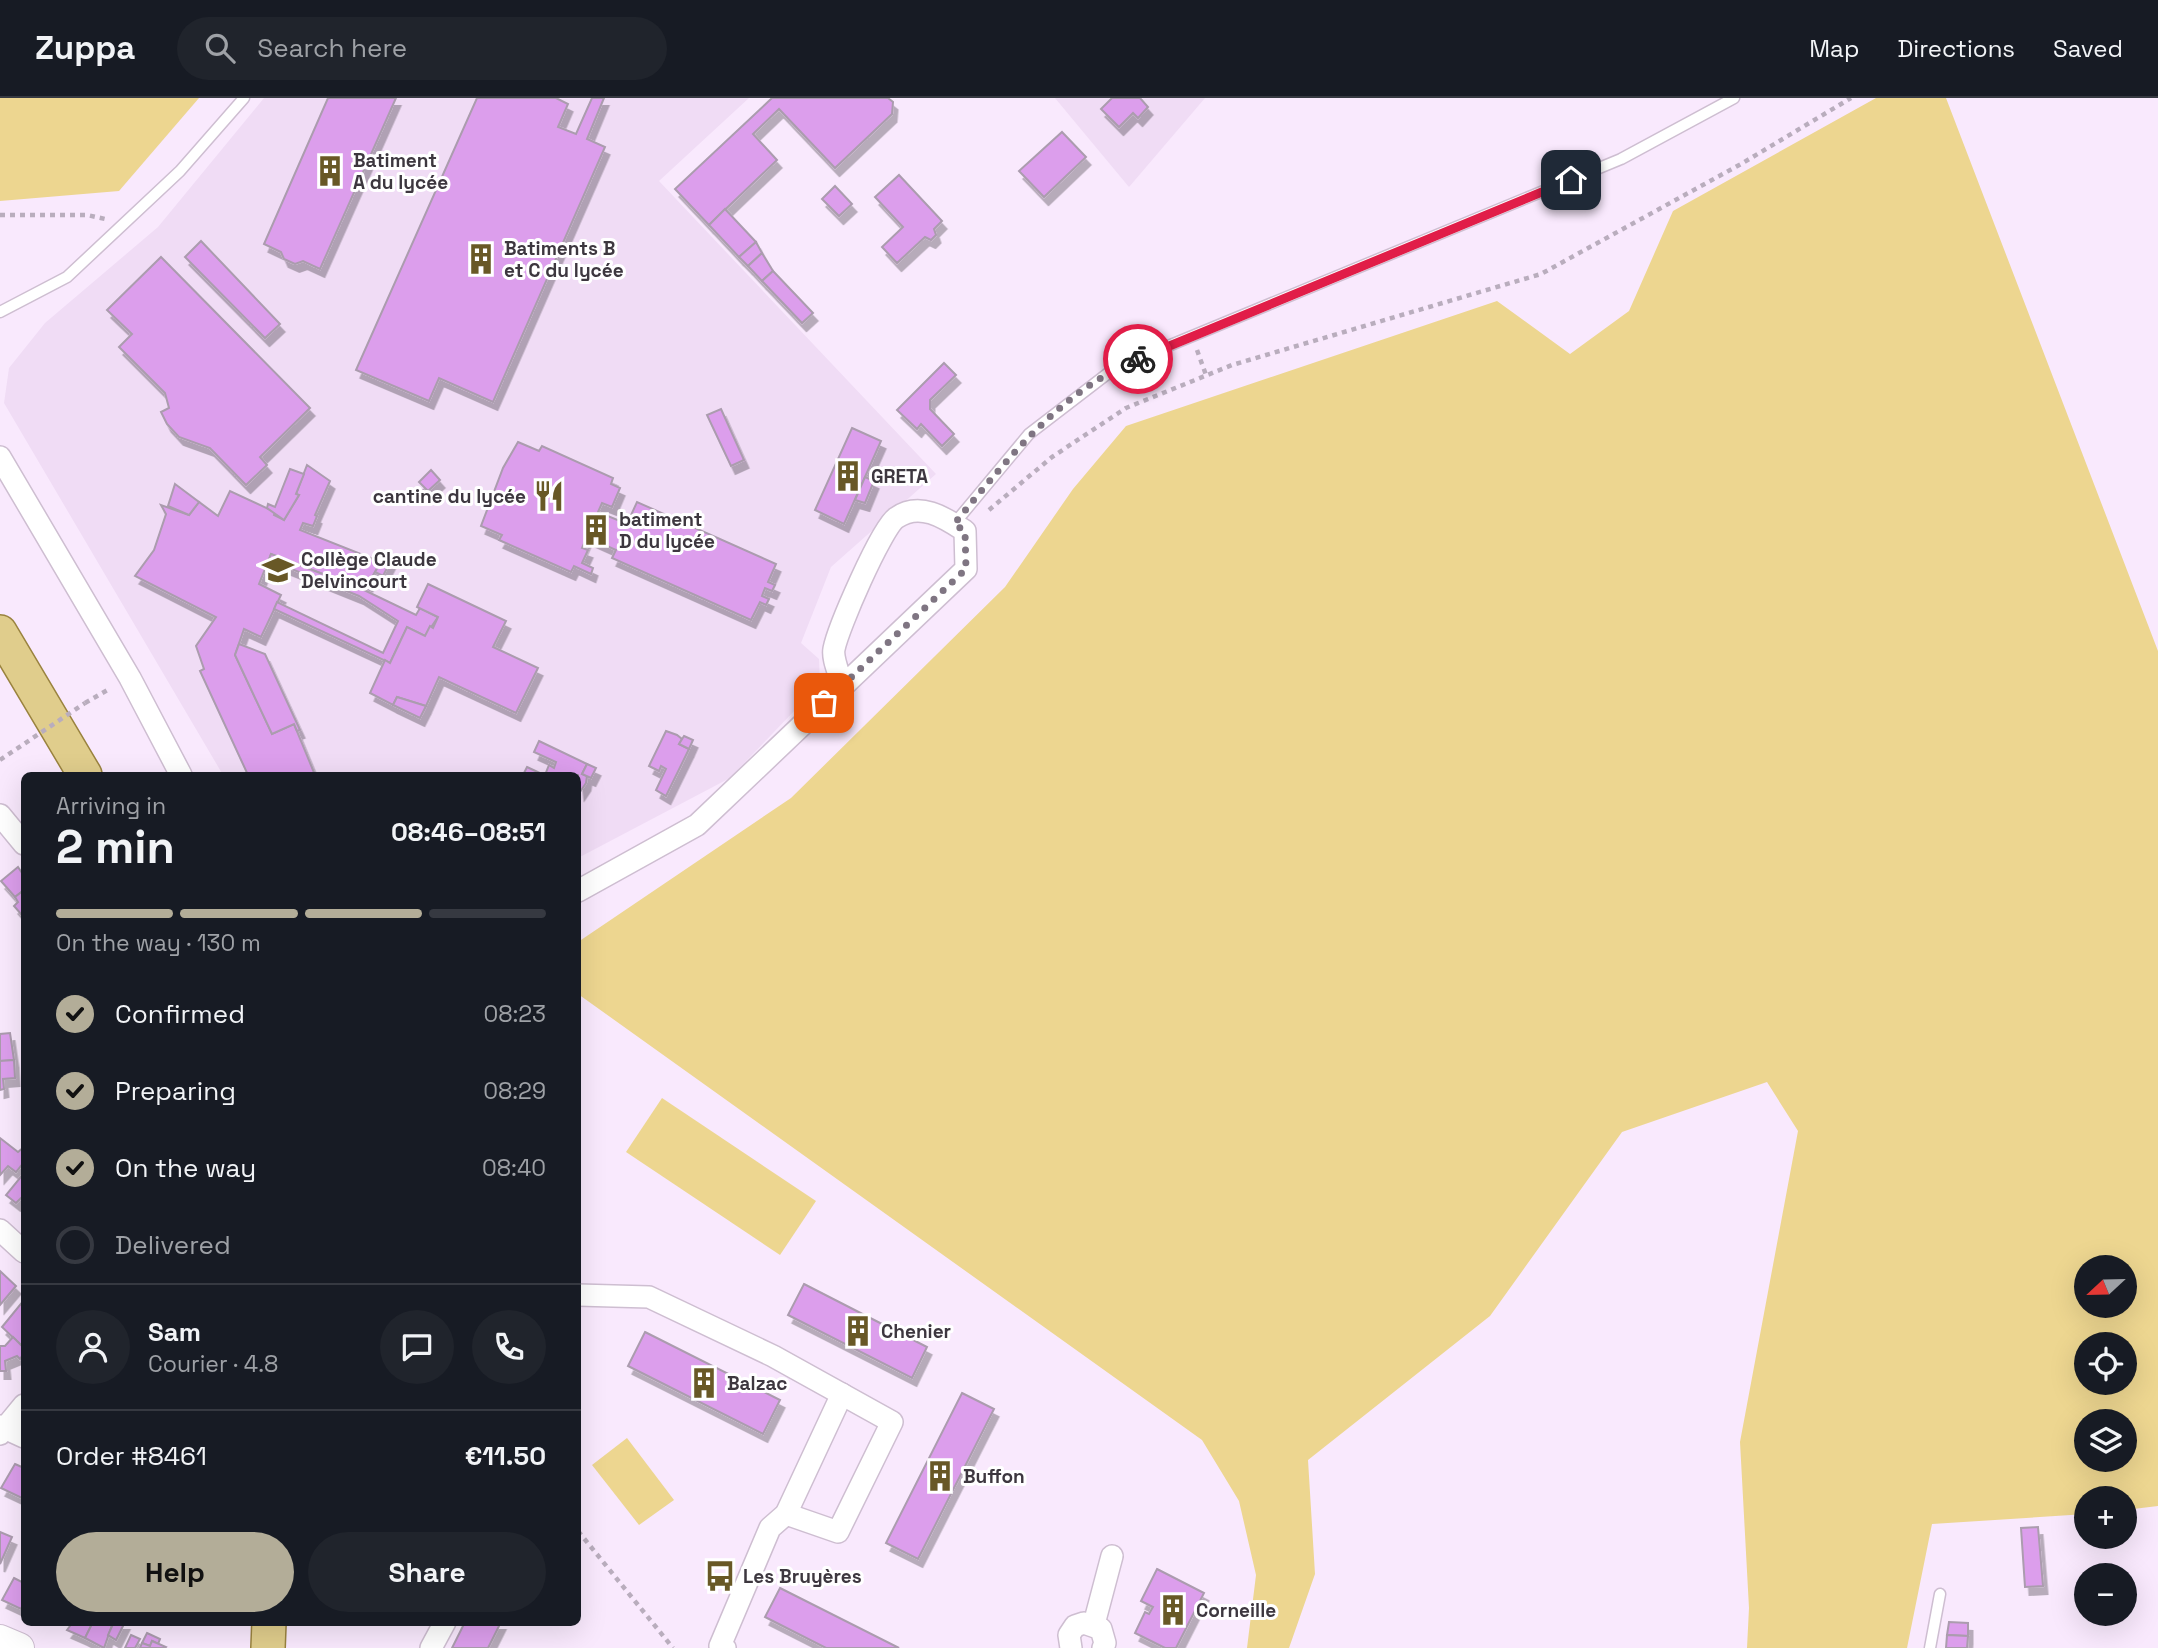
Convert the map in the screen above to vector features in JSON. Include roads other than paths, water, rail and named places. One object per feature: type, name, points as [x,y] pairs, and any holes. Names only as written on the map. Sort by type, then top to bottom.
[{"type":"main road","points":[[0,632],[83,772]]},
{"type":"main road","points":[[268,1648],[269,1626]]},
{"type":"street","points":[[0,457],[130,678],[179,772]]},
{"type":"street","points":[[581,889],[697,825],[966,569],[959,528],[938,513],[916,512],[896,518],[874,550],[833,650],[842,685]]},
{"type":"street","points":[[0,815],[21,840]]},
{"type":"street","points":[[0,1230],[21,1249]]},
{"type":"street","points":[[581,1295],[649,1297],[773,1356],[891,1422],[838,1532],[786,1514]]},
{"type":"street","points":[[725,1648],[720,1646],[770,1528],[786,1514],[842,1394]]},
{"type":"street","points":[[21,1408],[1,1430],[21,1436]]},
{"type":"street","points":[[1094,1624],[1112,1556]]},
{"type":"street","points":[[1070,1648],[1069,1635],[1075,1626],[1094,1624],[1101,1629],[1105,1643],[1103,1648]]},
{"type":"street","points":[[431,1648],[442,1626]]},
{"type":"street","points":[[0,1640],[19,1648]]},
{"type":"lane","points":[[0,312],[67,277],[180,170],[244,98]]},
{"type":"lane","points":[[959,528],[1029,434],[1115,368],[1621,159],[1734,98]]},
{"type":"lane","points":[[1930,1648],[1940,1594]]},
{"type":"place","name":"Batiment A du lycée","points":[[330,171]]},
{"type":"place","name":"Batiments B et C du lycée","points":[[481,259]]},
{"type":"place","name":"GRETA","points":[[848,476]]},
{"type":"place","name":"cantine du lycée","points":[[549,496]]},
{"type":"place","name":"batiment D du lycée","points":[[596,530]]},
{"type":"place","name":"Collège Claude Delvincourt","points":[[278,570]]},
{"type":"place","name":"Chenier","points":[[858,1331]]},
{"type":"place","name":"Balzac","points":[[704,1383]]},
{"type":"place","name":"Buffon","points":[[940,1476]]},
{"type":"place","name":"Les Bruyères","points":[[720,1576]]},
{"type":"place","name":"Corneille","points":[[1173,1610]]}]
